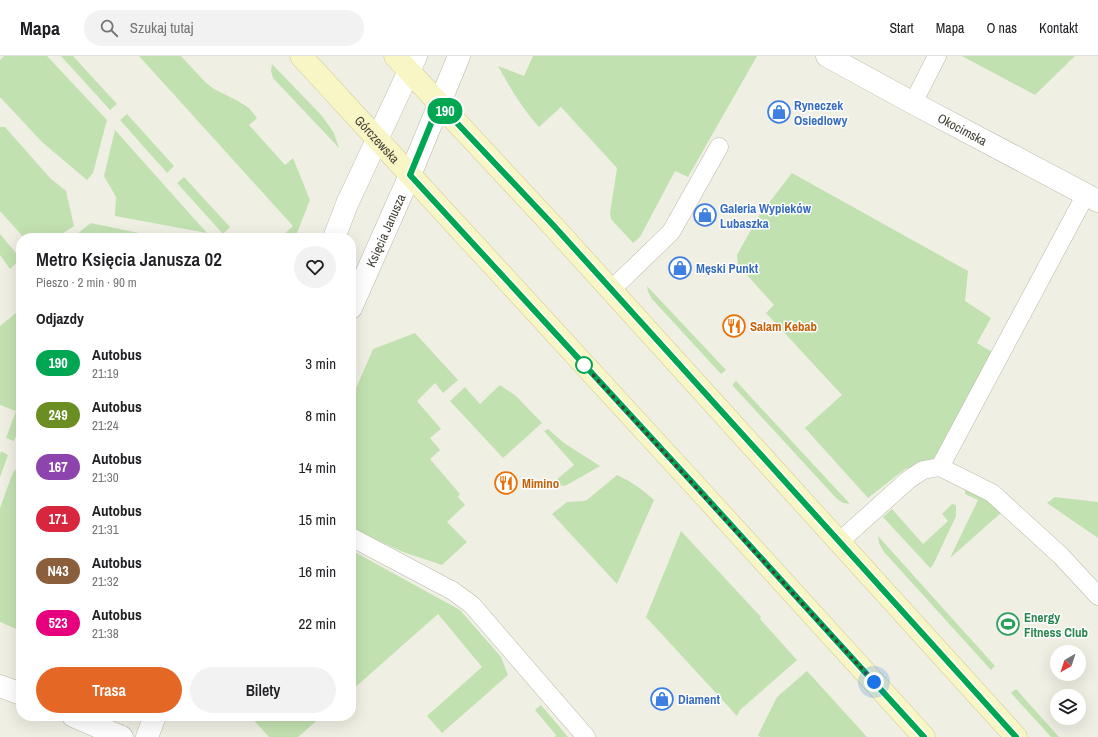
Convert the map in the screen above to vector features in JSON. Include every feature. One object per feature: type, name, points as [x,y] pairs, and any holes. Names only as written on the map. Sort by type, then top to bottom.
[{"type":"main road","name":"Górczewska","points":[[301,56],[924,737]]},
{"type":"main road","points":[[407,61],[439,104],[554,226],[1016,737]]},
{"type":"street","name":"Księcia Janusza","points":[[356,297],[410,175],[459,56]]},
{"type":"street","name":"Okocimska","points":[[827,56],[1092,198]]},
{"type":"street","points":[[336,233],[347,204],[377,139],[407,61]]},
{"type":"street","points":[[0,686],[16,692]]},
{"type":"street","points":[[85,721],[122,737]]},
{"type":"street","points":[[147,737],[153,721]]},
{"type":"lane","points":[[913,103],[937,56]]},
{"type":"lane","points":[[611,290],[672,232],[718,147]]},
{"type":"lane","points":[[940,467],[1092,198]]},
{"type":"lane","points":[[839,542],[908,480],[923,470],[940,467],[992,493],[1060,556],[1098,596]]},
{"type":"lane","points":[[356,540],[453,591],[472,605],[586,737]]},
{"type":"green space","points":[[4,56],[47,56],[107,120],[93,173],[87,180],[42,142],[0,97],[0,60]]},
{"type":"green space","points":[[61,56],[73,56],[117,104],[110,110]]},
{"type":"green space","points":[[139,56],[181,56],[205,82],[214,89],[249,108],[257,118],[249,125],[285,165],[293,158],[310,200],[297,233],[285,233],[293,226]]},
{"type":"green space","points":[[533,56],[757,56],[688,177],[675,171],[640,237],[633,243],[611,219],[610,213],[617,168],[561,107],[539,127],[522,105],[498,66],[524,76]]},
{"type":"green space","points":[[962,56],[1075,56],[1035,95]]},
{"type":"green space","points":[[272,64],[322,116],[334,133],[339,148],[273,78],[271,71]]},
{"type":"green space","points":[[127,114],[174,166],[167,173],[120,120]]},
{"type":"green space","points":[[0,127],[5,127],[50,178],[66,191],[74,226],[64,233],[20,233],[0,211]]},
{"type":"green space","points":[[115,130],[207,233],[115,216],[116,197],[104,176]]},
{"type":"green space","points":[[792,173],[968,271],[965,301],[991,318],[977,343],[992,352],[933,460],[905,469],[868,498],[805,428],[842,395],[766,313],[774,305],[738,265],[737,255],[758,217]]},
{"type":"green space","points":[[184,177],[230,227],[222,233],[177,183]]},
{"type":"green space","points":[[91,223],[139,233],[78,233]]},
{"type":"green space","points":[[0,234],[16,253],[16,264],[10,269],[0,255]]},
{"type":"green space","points":[[647,286],[726,370],[721,374],[652,299],[648,292]]},
{"type":"green space","points":[[16,313],[16,411],[0,405],[0,326]]},
{"type":"green space","points":[[415,333],[458,380],[443,393],[435,383],[417,401],[441,429],[430,438],[440,450],[430,459],[460,494],[458,497],[465,505],[447,522],[467,542],[442,565],[403,552],[356,530],[356,388],[373,349]]},
{"type":"green space","points":[[736,381],[850,504],[843,503],[836,498],[733,386]]},
{"type":"green space","points":[[500,385],[516,396],[542,423],[503,458],[450,401],[465,387],[480,404]]},
{"type":"green space","points":[[16,411],[16,436],[14,441],[6,438]]},
{"type":"green space","points":[[548,429],[564,443],[600,466],[567,485],[559,485],[555,481],[574,465],[544,431]]},
{"type":"green space","points":[[1,451],[8,455],[0,477],[0,454]]},
{"type":"green space","points":[[16,469],[16,629],[0,622],[0,508],[13,472]]},
{"type":"green space","points":[[617,475],[637,486],[654,500],[617,584],[552,514],[567,502],[587,500]]},
{"type":"green space","points":[[965,488],[980,495],[1002,512],[950,558],[978,500],[965,494]]},
{"type":"green space","points":[[1055,497],[1098,502],[1098,538],[1047,503]]},
{"type":"green space","points":[[952,504],[956,505],[956,516],[933,565],[930,568],[883,517],[892,509],[923,544],[948,521],[942,514]]},
{"type":"green space","points":[[681,531],[761,617],[760,619],[797,660],[740,710],[737,716],[646,617]]},
{"type":"green space","points":[[878,536],[995,666],[991,670],[884,552],[879,543]]},
{"type":"green space","points":[[356,553],[460,610],[501,657],[508,675],[442,733],[427,716],[482,667],[438,614],[356,687]]},
{"type":"green space","points":[[807,671],[867,737],[760,737],[758,735],[777,697]]},
{"type":"green space","points":[[1016,689],[1059,737],[1051,737],[1011,693]]},
{"type":"green space","points":[[541,705],[568,737],[555,737],[556,735],[535,710]]},
{"type":"green space","points":[[255,721],[316,721],[298,737],[269,737]]},
{"type":"bus line","name":"190","points":[[924,737],[410,175],[439,104],[554,226],[1016,737]]},
{"type":"place","name":"Ryneczek Osiedlowy","points":[[779,112]]},
{"type":"place","name":"Galeria Wypieków Lubaszka","points":[[705,215]]},
{"type":"place","name":"Męski Punkt","points":[[680,268]]},
{"type":"place","name":"Salam Kebab","points":[[734,326]]},
{"type":"place","name":"Mimino","points":[[506,483]]},
{"type":"place","name":"Energy Fitness Club","points":[[1008,624]]},
{"type":"place","name":"Diament","points":[[662,699]]},
{"type":"route","points":[[584,365],[874,682]]}]
